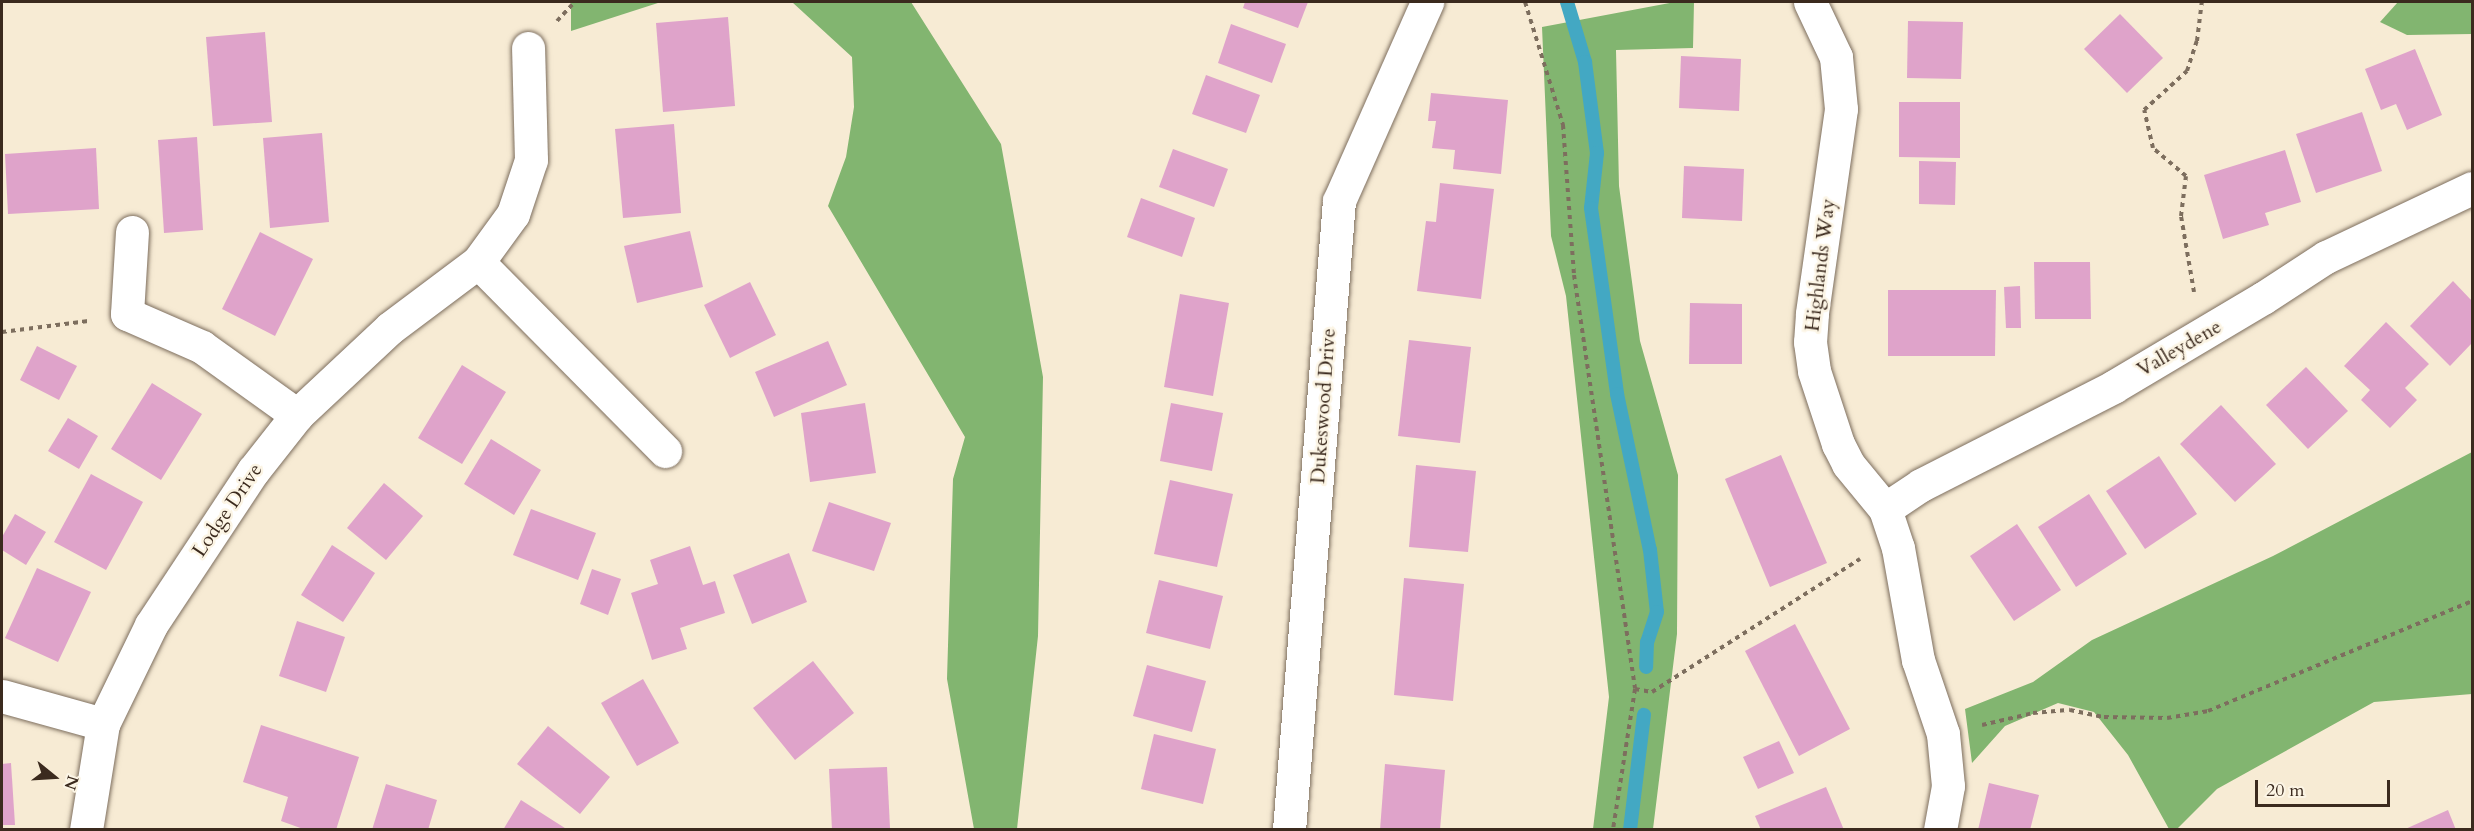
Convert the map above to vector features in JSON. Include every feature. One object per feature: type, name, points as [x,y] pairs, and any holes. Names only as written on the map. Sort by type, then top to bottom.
[{"type":"street","name":"Dukeswood Drive","points":[[1289,830],[1339,201],[1427,2]]},
{"type":"street","name":"Highlands Way","points":[[1810,2],[1836,57],[1841,109],[1812,314],[1812,352],[1823,403],[1838,444],[1848,464],[1890,524],[1918,660],[1943,734],[1948,786],[1940,830]]},
{"type":"street","name":"Lodge Drive","points":[[86,830],[103,724],[151,625],[253,471],[297,415],[390,328],[478,262],[513,214],[531,160],[528,48]]},
{"type":"street","name":"Valleydene","points":[[1890,524],[1921,485],[2113,387],[2214,327],[2326,256],[2472,188]]},
{"type":"street","points":[[132,232],[127,314],[202,347],[297,415]]},
{"type":"street","points":[[478,262],[665,450]]},
{"type":"street","points":[[2,696],[103,724]]},
{"type":"path","points":[[1525,2],[1563,125],[1574,275],[1635,689],[1613,830]]},
{"type":"path","points":[[2202,2],[2187,71],[2144,110],[2153,148],[2186,176],[2181,216],[2190,286],[2214,327]]},
{"type":"path","points":[[2,332],[127,314]]},
{"type":"path","points":[[1635,689],[1653,692],[1826,578],[1890,524]]},
{"type":"path","points":[[1943,734],[2033,713],[2070,710],[2104,717],[2167,718],[2208,711],[2472,601]]},
{"type":"green space","points":[[571,2],[661,2],[571,31]]},
{"type":"green space","points":[[792,2],[911,2],[1001,144],[1043,377],[1038,636],[1017,829],[974,829],[947,679],[953,479],[965,437],[828,206],[846,157],[854,107],[852,57]]},
{"type":"green space","points":[[1675,2],[1694,2],[1693,48],[1616,50],[1619,186],[1640,341],[1678,475],[1677,634],[1653,829],[1593,829],[1609,697],[1566,296],[1551,236],[1542,27]]},
{"type":"green space","points":[[2398,2],[2472,2],[2472,34],[2407,35],[2380,22]]},
{"type":"green space","points":[[2472,452],[2472,694],[2374,702],[2217,789],[2177,829],[2169,829],[2128,755],[2094,712],[2058,703],[2005,726],[1972,763],[1965,709],[2033,682],[2092,640],[2273,556]]},
{"type":"building","points":[[1245,2],[1308,2],[1298,28],[1243,8]]},
{"type":"building","points":[[2120,14],[2163,58],[2127,93],[2084,49]]},
{"type":"building","points":[[728,17],[735,106],[663,112],[656,23]]},
{"type":"building","points":[[1908,21],[1963,22],[1961,79],[1907,78]]},
{"type":"building","points":[[1231,24],[1286,44],[1272,83],[1218,63]]},
{"type":"building","points":[[265,32],[272,122],[213,126],[206,37]]},
{"type":"building","points":[[2415,49],[2442,115],[2407,130],[2396,104],[2381,110],[2365,69]]},
{"type":"building","points":[[1681,56],[1741,59],[1739,111],[1679,108]]},
{"type":"building","points":[[1206,75],[1260,95],[1246,133],[1192,114]]},
{"type":"building","points":[[1431,93],[1508,100],[1501,174],[1453,169],[1455,150],[1432,148],[1436,121],[1428,121]]},
{"type":"building","points":[[1899,102],[1960,102],[1960,158],[1899,157]]},
{"type":"building","points":[[2362,112],[2382,171],[2316,193],[2296,134]]},
{"type":"building","points":[[674,124],[681,213],[623,218],[615,129]]},
{"type":"building","points":[[322,133],[329,222],[270,228],[263,138]]},
{"type":"building","points":[[197,137],[203,230],[164,233],[158,140]]},
{"type":"building","points":[[96,148],[99,209],[8,214],[5,154]]},
{"type":"building","points":[[1173,149],[1228,169],[1214,207],[1159,187]]},
{"type":"building","points":[[2285,150],[2301,202],[2265,213],[2269,225],[2223,239],[2204,175]]},
{"type":"building","points":[[1919,161],[1956,162],[1955,205],[1919,204]]},
{"type":"building","points":[[1684,166],[1744,169],[1742,221],[1682,218]]},
{"type":"building","points":[[1440,183],[1494,189],[1481,299],[1417,291],[1426,221],[1436,222]]},
{"type":"building","points":[[1141,198],[1195,218],[1182,257],[1127,237]]},
{"type":"building","points":[[690,231],[703,287],[637,303],[624,246]]},
{"type":"building","points":[[260,232],[313,259],[275,336],[222,309]]},
{"type":"building","points":[[2034,262],[2090,262],[2091,319],[2035,319]]},
{"type":"building","points":[[2453,281],[2472,301],[2472,343],[2450,366],[2410,326]]},
{"type":"building","points":[[750,282],[776,335],[730,358],[704,305]]},
{"type":"building","points":[[2020,286],[2021,328],[2006,328],[2004,287]]},
{"type":"building","points":[[1888,290],[1996,290],[1995,356],[1888,356]]},
{"type":"building","points":[[1180,294],[1229,303],[1213,396],[1164,387]]},
{"type":"building","points":[[1690,303],[1742,304],[1742,364],[1689,364]]},
{"type":"building","points":[[2386,322],[2429,364],[2405,388],[2417,400],[2390,428],[2361,400],[2370,390],[2344,366]]},
{"type":"building","points":[[1409,340],[1471,347],[1460,443],[1398,436]]},
{"type":"building","points":[[828,341],[847,385],[774,417],[755,372]]},
{"type":"building","points":[[37,346],[77,366],[59,400],[20,380]]},
{"type":"building","points":[[462,365],[506,392],[462,464],[418,438]]},
{"type":"building","points":[[2306,367],[2348,411],[2308,449],[2266,405]]},
{"type":"building","points":[[152,383],[202,414],[161,480],[111,449]]},
{"type":"building","points":[[865,403],[876,473],[810,482],[801,413]]},
{"type":"building","points":[[1171,403],[1223,413],[1212,471],[1160,461]]},
{"type":"building","points":[[2221,405],[2276,464],[2235,502],[2180,444]]},
{"type":"building","points":[[68,418],[98,436],[79,469],[48,451]]},
{"type":"building","points":[[491,439],[541,470],[514,515],[464,484]]},
{"type":"building","points":[[1781,455],[1827,563],[1770,587],[1725,479]]},
{"type":"building","points":[[2159,456],[2197,514],[2145,549],[2106,491]]},
{"type":"building","points":[[1416,465],[1476,471],[1468,552],[1409,547]]},
{"type":"building","points":[[91,474],[143,502],[106,570],[54,542]]},
{"type":"building","points":[[1170,480],[1233,494],[1217,567],[1154,554]]},
{"type":"building","points":[[384,483],[423,516],[386,560],[347,528]]},
{"type":"building","points":[[2089,494],[2127,554],[2076,587],[2038,527]]},
{"type":"building","points":[[829,502],[891,523],[874,571],[812,551]]},
{"type":"building","points":[[531,509],[596,533],[578,580],[513,555]]},
{"type":"building","points":[[15,514],[46,532],[26,565],[2,550],[2,537]]},
{"type":"building","points":[[2017,524],[2061,590],[2014,621],[1970,556]]},
{"type":"building","points":[[332,545],[375,573],[343,622],[301,595]]},
{"type":"building","points":[[690,546],[703,585],[715,581],[725,613],[680,628],[687,649],[652,660],[631,593],[658,584],[650,560]]},
{"type":"building","points":[[789,553],[807,602],[752,624],[733,575]]},
{"type":"building","points":[[37,568],[91,592],[58,662],[5,638]]},
{"type":"building","points":[[592,569],[621,579],[608,615],[580,604]]},
{"type":"building","points":[[1404,578],[1464,584],[1453,701],[1394,695]]},
{"type":"building","points":[[1159,580],[1223,596],[1210,649],[1146,633]]},
{"type":"building","points":[[297,621],[345,637],[326,692],[279,676]]},
{"type":"building","points":[[1795,624],[1850,729],[1799,756],[1745,651]]},
{"type":"building","points":[[813,661],[854,713],[795,760],[753,708]]},
{"type":"building","points":[[1147,665],[1206,681],[1192,732],[1133,716]]},
{"type":"building","points":[[643,679],[679,743],[637,766],[601,703]]},
{"type":"building","points":[[261,725],[359,757],[336,830],[306,830],[281,821],[288,797],[243,782]]},
{"type":"building","points":[[548,726],[610,777],[580,814],[517,764]]},
{"type":"building","points":[[1154,734],[1216,749],[1203,804],[1141,789]]},
{"type":"building","points":[[1779,741],[1794,773],[1758,789],[1743,757]]},
{"type":"building","points":[[11,763],[15,825],[2,825],[2,764]]},
{"type":"building","points":[[1385,764],[1445,770],[1440,830],[1380,830]]},
{"type":"building","points":[[887,767],[890,828],[832,830],[829,769]]},
{"type":"building","points":[[1989,783],[2039,795],[2030,830],[1978,830]]},
{"type":"building","points":[[386,784],[437,800],[428,830],[372,830]]},
{"type":"building","points":[[1826,787],[1844,830],[1761,830],[1755,816]]},
{"type":"building","points":[[521,800],[568,830],[503,830]]},
{"type":"building","points":[[2448,810],[2456,830],[2403,830]]},
{"type":"waterway","points":[[1567,2],[1585,62],[1597,153],[1591,208],[1617,394],[1650,550],[1657,612],[1647,642],[1646,667]]},
{"type":"waterway","points":[[1630,830],[1644,715]]}]
